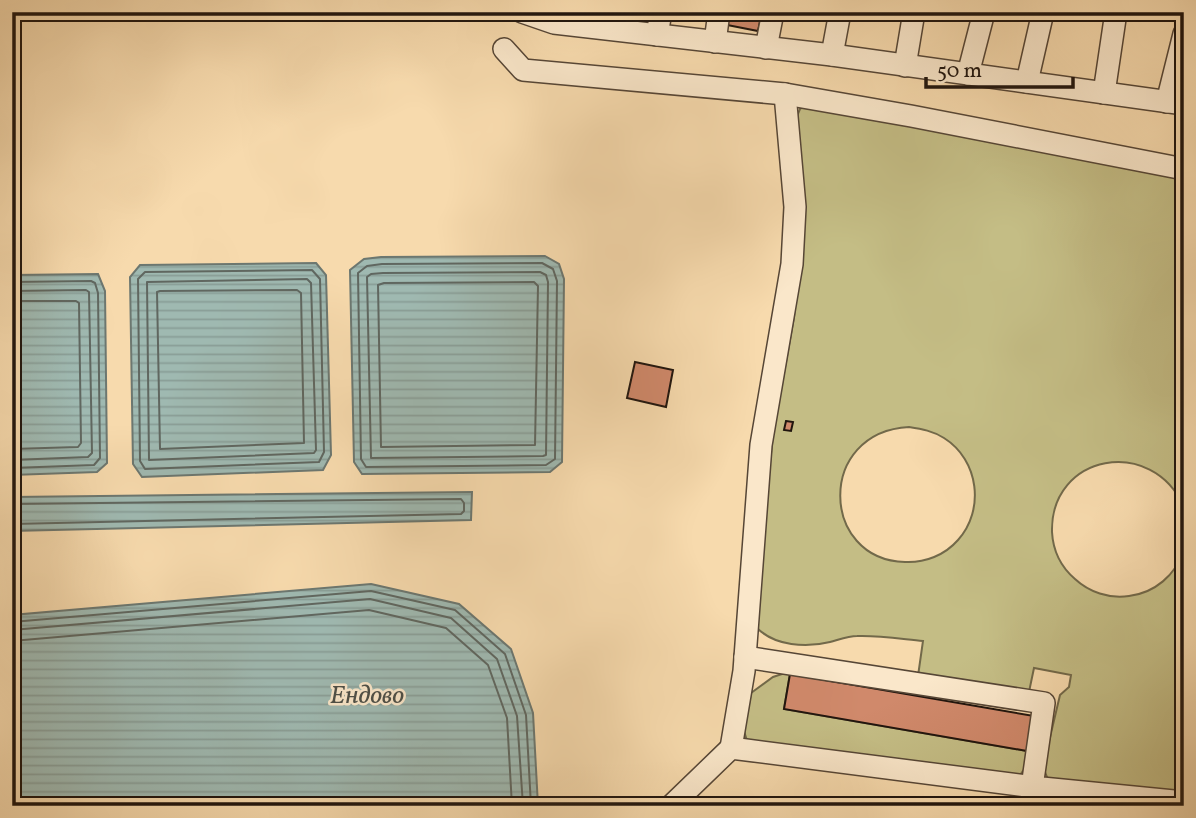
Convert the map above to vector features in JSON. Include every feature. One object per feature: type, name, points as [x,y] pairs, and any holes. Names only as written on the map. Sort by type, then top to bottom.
[{"type":"lane","points":[[522,12],[554,23],[593,20],[657,35],[832,55],[1175,103],[1184,34]]},
{"type":"lane","points":[[657,35],[661,12]]},
{"type":"lane","points":[[715,42],[719,12]]},
{"type":"lane","points":[[766,48],[773,12]]},
{"type":"lane","points":[[832,55],[840,12]]},
{"type":"lane","points":[[905,66],[914,12]]},
{"type":"lane","points":[[968,74],[984,12]]},
{"type":"lane","points":[[1027,82],[1043,12]]},
{"type":"lane","points":[[1104,93],[1116,12]]},
{"type":"lane","points":[[504,48],[523,71],[785,94],[1184,169]]},
{"type":"lane","points":[[671,806],[731,748],[744,657],[761,445],[792,264],[795,207],[785,94]]},
{"type":"lane","points":[[744,657],[1044,703],[1032,787]]},
{"type":"lane","points":[[731,748],[1032,787],[1184,802]]},
{"type":"shaded area","points":[[805,106],[1184,177],[1184,507],[1169,484],[1150,470],[1128,463],[1105,463],[1084,471],[1067,485],[1056,506],[1052,532],[1059,558],[1070,574],[1093,591],[1107,595],[1129,596],[1155,587],[1175,568],[1184,551],[1184,797],[1049,782],[1043,767],[1060,695],[1069,687],[1071,675],[1034,668],[1029,692],[918,676],[923,641],[857,636],[821,644],[801,645],[773,639],[757,628],[758,580],[773,434],[794,317],[802,230],[797,116]],"holes":[[[909,427],[936,434],[956,447],[971,472],[975,500],[967,528],[953,545],[934,557],[905,562],[877,556],[857,541],[844,520],[840,496],[844,471],[857,450],[879,434]]]},
{"type":"shaded area","points":[[790,674],[784,709],[1027,751],[1025,768],[1018,778],[748,744],[744,731],[751,693],[773,677]]},
{"type":"water","points":[[545,256],[559,264],[564,279],[562,462],[550,472],[362,474],[354,462],[350,270],[364,259],[381,257]]},
{"type":"water","points":[[316,263],[326,275],[331,455],[323,470],[142,477],[133,464],[130,277],[140,265]]},
{"type":"water","points":[[98,274],[105,291],[107,463],[97,472],[12,475],[12,275]]},
{"type":"water","points":[[472,492],[471,520],[12,531],[12,497]]},
{"type":"water","name":"Ендово","points":[[371,584],[459,604],[511,649],[533,713],[538,806],[12,806],[12,615]]},
{"type":"building","points":[[725,12],[762,12],[758,31],[722,24]]},
{"type":"building","points":[[635,362],[673,370],[666,407],[627,398]]},
{"type":"building","points":[[786,421],[793,422],[791,431],[784,430]]},
{"type":"building","points":[[790,674],[1034,716],[1027,751],[784,709]]}]
